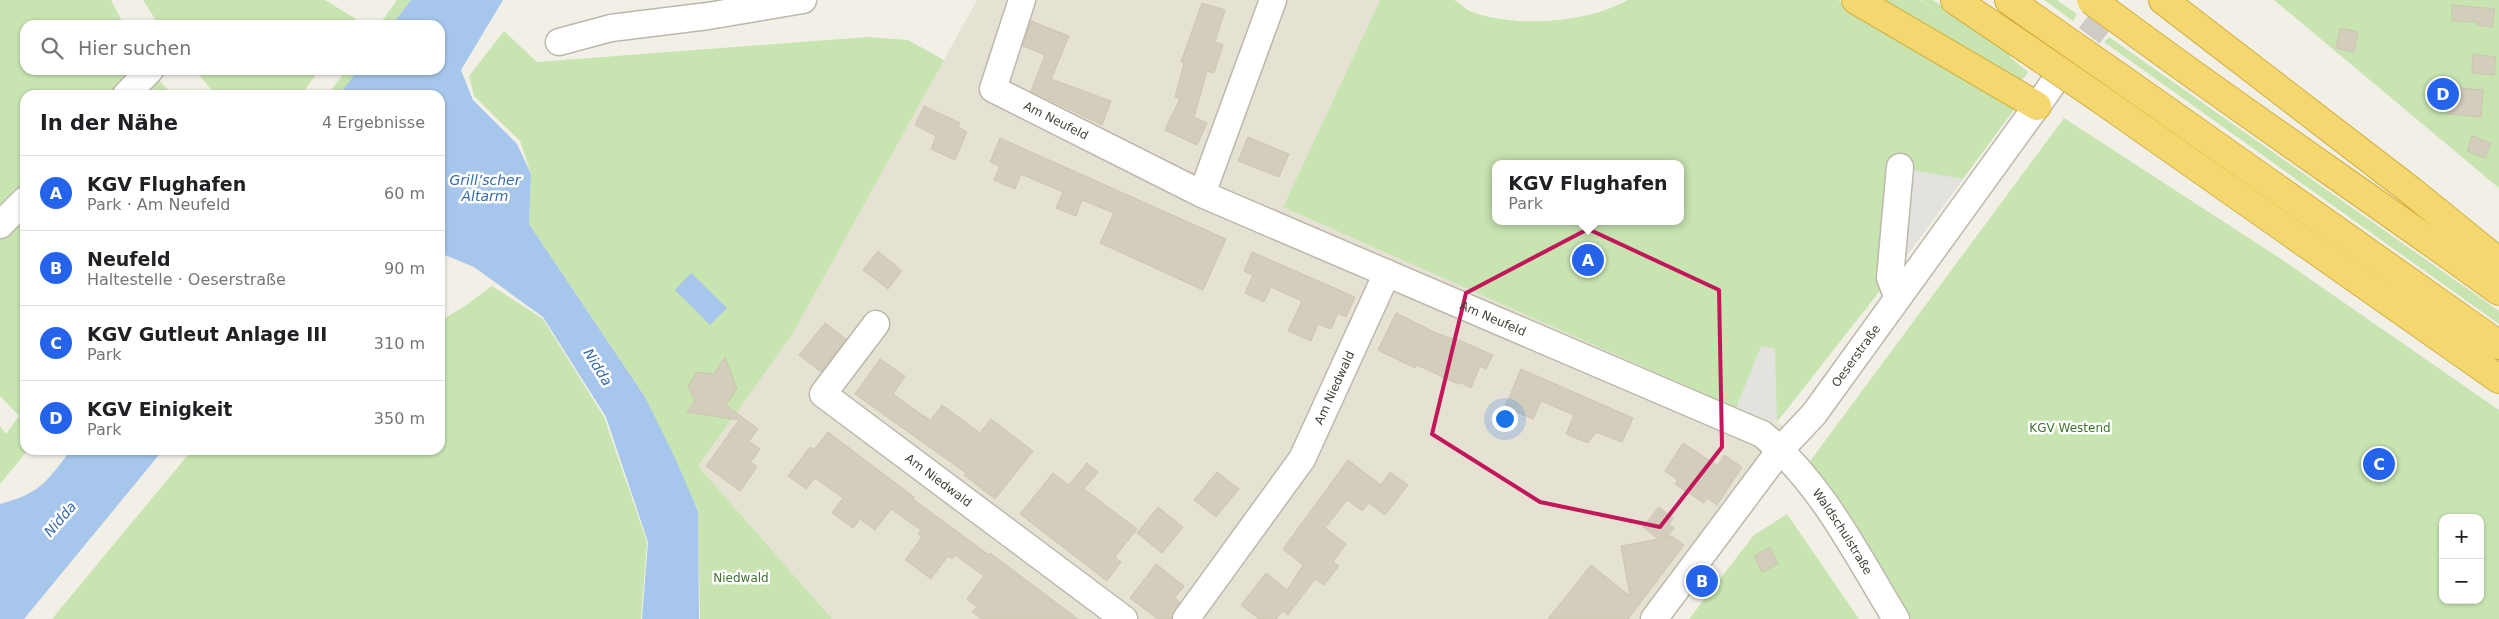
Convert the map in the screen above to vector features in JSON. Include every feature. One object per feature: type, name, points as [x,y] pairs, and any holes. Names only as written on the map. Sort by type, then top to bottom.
[{"type":"highway","points":[[1856,0],[2044,96]]},
{"type":"highway","points":[[1955,0],[2099,98],[2499,378]]},
{"type":"highway","points":[[2009,0],[2499,346]]},
{"type":"highway","points":[[2091,0],[2267,128],[2391,213],[2499,291]]},
{"type":"highway","points":[[2175,1],[2278,88],[2499,262]]},
{"type":"street","points":[[559,42],[611,28],[708,16],[803,0]]},
{"type":"street","name":"Am Neufeld","points":[[1022,0],[993,89],[1202,194],[1762,434],[1781,449]]},
{"type":"street","points":[[1202,194],[1273,0]]},
{"type":"street","points":[[131,90],[145,75]]},
{"type":"street","name":"Oeserstraße","points":[[1654,619],[1781,449],[1814,414],[2044,96]]},
{"type":"street","points":[[1898,298],[1890,278],[1900,167]]},
{"type":"street","points":[[0,226],[20,205]]},
{"type":"street","name":"Am Niedwald","points":[[1186,619],[1302,458],[1387,273]]},
{"type":"street","name":"Am Niedwald","points":[[876,324],[824,394],[1124,619]]},
{"type":"street","name":"Waldschulstraße","points":[[1781,449],[1800,470],[1830,513],[1896,619]]},
{"type":"highlighted area","points":[[1588,229],[1719,290],[1722,447],[1660,527],[1540,502],[1432,434],[1466,293]]},
{"type":"shaded area","points":[[977,0],[1380,0],[1283,207],[1736,408],[1791,428],[1649,619],[832,619],[698,466],[792,335]]},
{"type":"shaded area","points":[[1885,165],[1963,179],[1885,284]]},
{"type":"shaded area","points":[[1761,346],[1775,349],[1777,422],[1736,408]]},
{"type":"green space","points":[[0,0],[111,0],[121,20],[20,20],[20,75],[137,75],[122,90],[20,90],[20,191],[0,211]]},
{"type":"green space","points":[[143,0],[325,0],[356,19],[355,20],[156,20]]},
{"type":"green space","points":[[397,0],[411,0],[396,20],[383,20]]},
{"type":"green space","points":[[1380,0],[1453,0],[1469,11],[1490,17],[1509,20],[1551,21],[1592,14],[1628,0],[1838,0],[2016,107],[1890,278],[1777,422],[1736,408],[1283,207]]},
{"type":"green space","points":[[1872,0],[1920,0],[1944,15],[1921,0],[1933,0],[2012,53],[2010,57],[2028,72],[2018,86]]},
{"type":"green space","points":[[2044,0],[2057,0],[2077,14],[2073,21]]},
{"type":"green space","points":[[2274,0],[2499,0],[2499,188]]},
{"type":"green space","name":"Niedwald","points":[[504,31],[537,62],[868,37],[908,40],[944,60],[792,335],[698,466],[832,619],[700,619],[698,510],[645,397],[529,224],[531,174],[520,141],[474,96],[469,76]]},
{"type":"green space","points":[[2109,37],[2499,311],[2499,324],[2104,42]]},
{"type":"green space","points":[[199,75],[315,75],[305,90],[212,90]]},
{"type":"green space","points":[[342,75],[354,75],[344,90],[332,89]]},
{"type":"green space","points":[[155,76],[168,90],[142,90]]},
{"type":"green space","name":"KGV Westend","points":[[2064,118],[2281,259],[2499,410],[2499,619],[1901,619],[1802,472]]},
{"type":"green space","points":[[20,218],[20,455],[24,455],[0,484],[0,426],[6,434],[19,416],[0,396],[0,240]]},
{"type":"green space","points":[[492,286],[543,319],[604,417],[647,542],[641,619],[52,619],[188,455],[445,455],[445,318]]},
{"type":"green space","points":[[1787,514],[1859,619],[1689,619],[1754,535]]},
{"type":"water","name":"Grill’scher Altarm","points":[[411,0],[503,0],[461,70],[473,100],[517,144],[531,174],[529,224],[645,397],[698,511],[699,619],[642,619],[648,542],[606,417],[543,317],[474,267],[445,255],[445,90],[343,90],[354,75],[445,75],[445,20],[396,20]]},
{"type":"water","points":[[691,273],[727,308],[710,325],[675,290]]},
{"type":"water","name":"Nidda","points":[[67,455],[159,455],[24,619],[0,619],[0,504],[34,491]]},
{"type":"building","points":[[1202,3],[1225,10],[1215,42],[1223,45],[1214,73],[1207,71],[1194,117],[1207,123],[1197,145],[1165,130],[1180,98],[1175,97],[1184,63],[1181,62]]},
{"type":"building","points":[[2452,5],[2495,9],[2492,27],[2477,25],[2477,22],[2452,21]]},
{"type":"building","points":[[1031,21],[1069,36],[1051,79],[1111,101],[1102,125],[1031,91],[1045,55],[1023,46]]},
{"type":"building","points":[[2340,28],[2358,32],[2354,52],[2336,48]]},
{"type":"building","points":[[2473,54],[2496,57],[2494,75],[2472,73]]},
{"type":"building","points":[[2451,87],[2483,90],[2481,117],[2448,114]]},
{"type":"building","points":[[924,106],[960,123],[958,127],[967,132],[955,160],[931,149],[936,136],[915,125]]},
{"type":"building","points":[[2472,136],[2491,143],[2485,158],[2467,151]]},
{"type":"building","points":[[1248,137],[1289,154],[1279,177],[1238,161]]},
{"type":"building","points":[[1000,138],[1226,239],[1203,290],[1100,243],[1114,213],[1082,200],[1076,216],[1056,208],[1063,192],[1021,174],[1015,189],[994,180],[1000,166],[990,162]]},
{"type":"building","points":[[878,251],[902,271],[888,289],[863,270]]},
{"type":"building","points":[[1252,252],[1355,297],[1346,317],[1338,313],[1331,329],[1318,324],[1311,341],[1288,331],[1302,301],[1271,287],[1264,302],[1245,293],[1253,275],[1244,271]]},
{"type":"building","points":[[1396,313],[1436,333],[1456,339],[1493,355],[1486,369],[1480,366],[1471,388],[1417,365],[1415,368],[1378,350]]},
{"type":"building","points":[[825,323],[846,339],[821,372],[799,355]]},
{"type":"building","points":[[725,357],[737,389],[726,405],[758,429],[749,441],[760,449],[751,462],[757,467],[740,491],[706,466],[739,420],[687,412],[695,401],[688,386],[697,372],[714,374]]},
{"type":"building","points":[[880,359],[905,376],[893,394],[922,415],[931,420],[942,405],[980,433],[991,419],[1033,451],[995,499],[964,475],[966,473],[855,394]]},
{"type":"building","points":[[1521,369],[1633,418],[1622,442],[1596,432],[1588,443],[1566,434],[1574,415],[1541,401],[1533,419],[1505,407]]},
{"type":"building","points":[[828,432],[914,497],[913,499],[989,555],[990,553],[1078,619],[982,619],[972,612],[977,607],[967,599],[984,576],[955,555],[952,559],[948,556],[931,579],[905,560],[922,537],[918,534],[921,530],[891,509],[875,530],[860,519],[853,528],[832,513],[843,498],[815,478],[806,489],[788,476],[810,447],[814,450]]},
{"type":"building","points":[[1683,443],[1718,466],[1724,455],[1742,467],[1717,505],[1707,498],[1704,503],[1675,484],[1678,480],[1665,471]]},
{"type":"building","points":[[1348,460],[1381,485],[1390,472],[1408,485],[1385,515],[1369,503],[1362,511],[1347,500],[1325,528],[1346,544],[1333,562],[1339,566],[1324,585],[1315,579],[1288,615],[1283,611],[1276,619],[1259,619],[1241,605],[1266,573],[1287,590],[1303,565],[1283,549]]},
{"type":"building","points":[[1087,463],[1098,472],[1084,489],[1137,529],[1115,557],[1121,562],[1107,581],[1020,514],[1053,473],[1069,485]]},
{"type":"building","points":[[1217,472],[1239,489],[1216,517],[1194,500]]},
{"type":"building","points":[[1158,507],[1183,527],[1162,553],[1137,533]]},
{"type":"building","points":[[1659,507],[1673,518],[1669,524],[1674,528],[1667,537],[1672,536],[1684,545],[1628,619],[1548,619],[1591,565],[1630,596],[1621,546],[1658,539],[1643,527]]},
{"type":"building","points":[[1770,547],[1778,564],[1762,572],[1754,556]]},
{"type":"building","points":[[1156,564],[1184,586],[1175,598],[1180,602],[1171,619],[1158,619],[1130,598]]},
{"type":"tunnel","points":[[2066,67],[2116,0]]},
{"type":"place","name":"KGV Einigkeit","points":[[2443,94]]},
{"type":"place","name":"KGV Flughafen","points":[[1588,260]]},
{"type":"place","name":"KGV Gutleut Anlage III","points":[[2379,464]]},
{"type":"place","name":"Neufeld","points":[[1702,581]]}]
